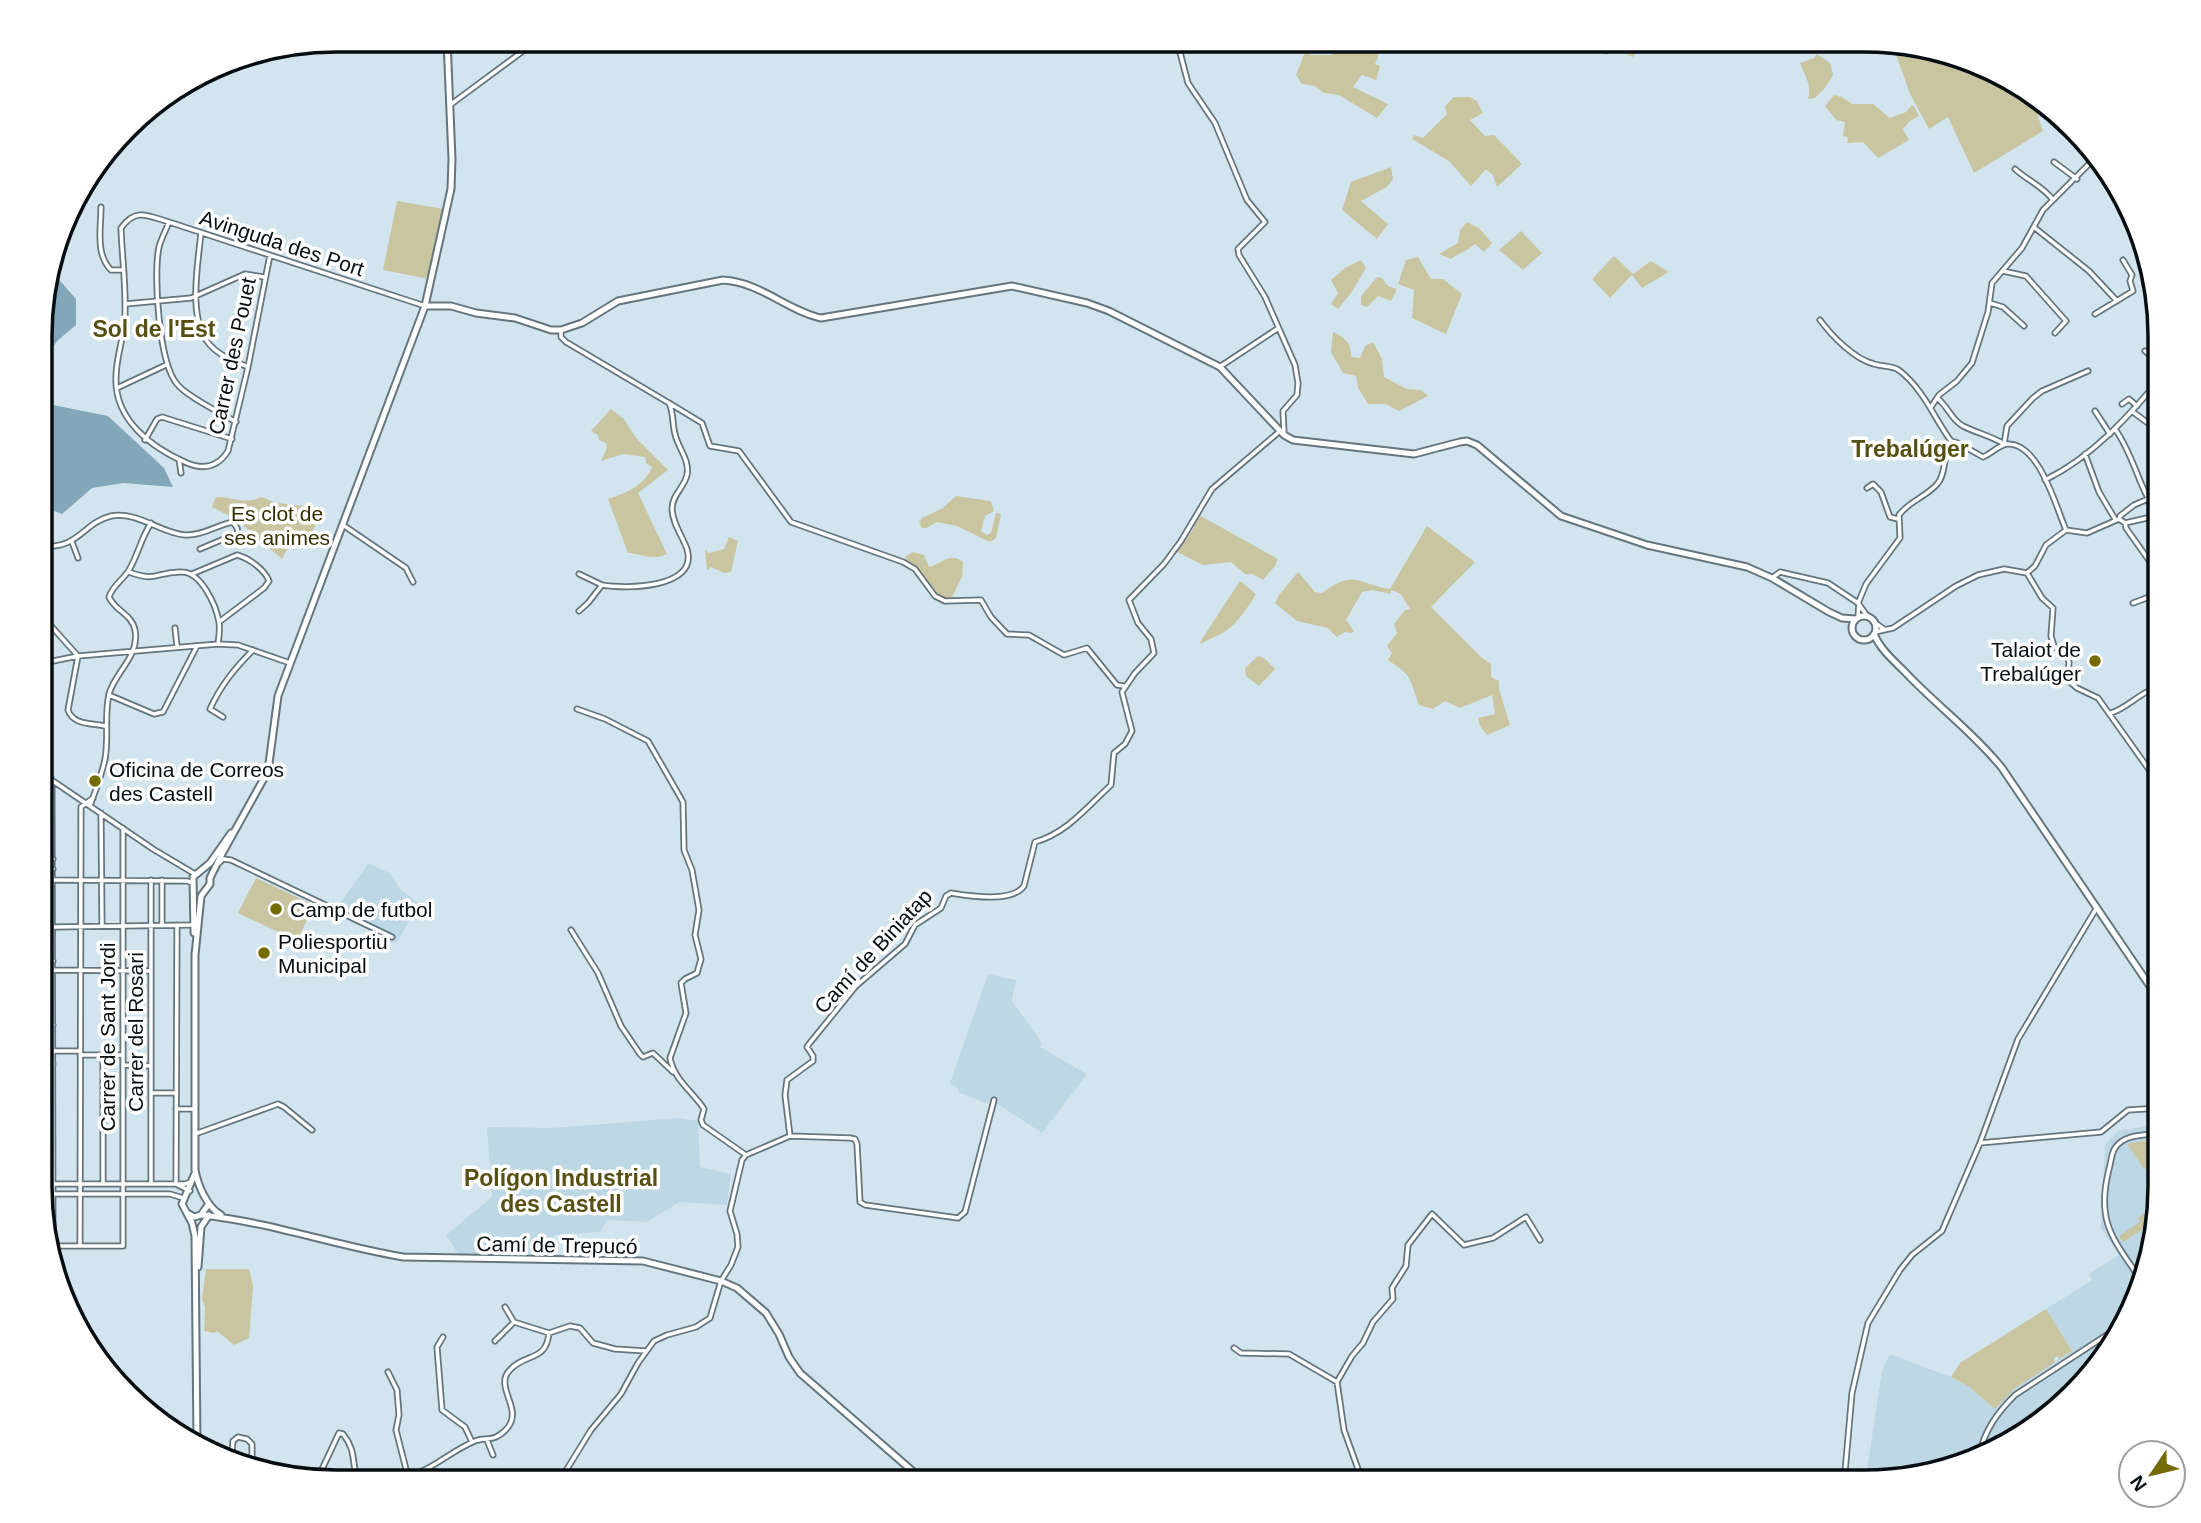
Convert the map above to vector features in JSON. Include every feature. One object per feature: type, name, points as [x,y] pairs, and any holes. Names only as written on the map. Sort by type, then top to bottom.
[{"type":"main road","points":[[195,955],[198,912],[204,891],[268,771],[276,705],[290,663],[425,306],[451,189],[447,52]]},
{"type":"main road","points":[[425,306],[451,306],[476,313],[515,318],[551,330],[561,330],[582,323],[618,301],[723,280],[740,281],[808,315],[821,318],[1012,286],[1087,303],[1109,311],[1220,367],[1282,433],[1302,443],[1414,454],[1467,441],[1477,445],[1561,516],[1647,545],[1747,567],[1772,578],[1818,607],[1842,618],[1852,628],[1856,637],[1880,647],[1977,740],[2011,780],[2148,984]]},
{"type":"main road","points":[[1842,618],[1868,617],[1874,622],[1880,647]]},
{"type":"main road","points":[[1852,628],[1856,619]]},
{"type":"main road","points":[[1865,640],[1875,633]]},
{"type":"main road","points":[[197,1434],[195,1246],[193,1226],[184,1210],[195,1171],[194,886],[195,874],[202,871],[241,819]]},
{"type":"main road","points":[[202,871],[210,878]]},
{"type":"main road","points":[[194,886],[204,891]]},
{"type":"main road","points":[[195,1171],[198,1183],[213,1210],[228,1218]]},
{"type":"main road","points":[[187,1193],[197,1191],[204,1194]]},
{"type":"main road","points":[[184,1210],[192,1216],[201,1215],[207,1210],[208,1201]]},
{"type":"main road","points":[[195,1246],[201,1215]]},
{"type":"main road","name":"Camí de Trepucó","points":[[201,1215],[228,1218],[365,1251],[403,1257],[643,1261],[721,1281],[737,1288],[766,1313],[800,1373],[912,1471]]},
{"type":"main road","points":[[195,1284],[201,1227],[209,1215]]},
{"type":"street","points":[[449,106],[522,52]]},
{"type":"street","points":[[561,330],[561,337],[566,342],[702,423],[710,446],[739,451],[791,522],[903,562],[915,569],[935,596],[945,601],[981,600],[991,617],[1007,634],[1029,635],[1064,655],[1087,648],[1118,685],[1124,686],[1154,653],[1151,639],[1138,623],[1129,600],[1164,564],[1212,489],[1282,433],[1283,411],[1297,396],[1295,365],[1277,329],[1265,296],[1239,255],[1238,249],[1265,222],[1247,200],[1219,131],[1188,83],[1180,52]]},
{"type":"street","points":[[2054,162],[2077,179]]},
{"type":"street","points":[[1931,407],[1972,363],[1990,303],[1992,283],[2035,228],[2043,209],[2090,163]]},
{"type":"street","points":[[2015,169],[2032,184],[2044,188],[2053,200]]},
{"type":"street","points":[[101,207],[103,262],[111,270],[123,270],[125,316],[115,379],[120,403],[145,440],[179,460],[181,472]]},
{"type":"street","name":"Avinguda des Port","points":[[123,270],[121,228],[128,217],[137,214],[169,222],[425,306]]},
{"type":"street","points":[[169,222],[159,247],[159,302],[166,365],[179,387],[236,422]]},
{"type":"street","points":[[2035,228],[2089,271],[2117,301]]},
{"type":"street","points":[[201,233],[196,296],[201,332],[210,345],[222,355],[248,367]]},
{"type":"street","name":"Carrer des Pouet","points":[[179,460],[205,468],[222,461],[232,439],[270,255]]},
{"type":"street","points":[[2095,314],[2133,291],[2130,281],[2132,275],[2123,260]]},
{"type":"street","points":[[2003,271],[2026,276],[2066,321],[2055,333]]},
{"type":"street","points":[[125,304],[196,296],[245,274],[264,277]]},
{"type":"street","points":[[1990,303],[2003,307],[2024,326]]},
{"type":"street","points":[[1820,320],[1859,356],[1873,364],[1897,368],[1931,407],[1939,425],[1951,441],[1983,457],[2004,444],[2007,426],[2033,398],[2042,391],[2088,371]]},
{"type":"street","points":[[1220,367],[1277,329]]},
{"type":"street","points":[[117,388],[166,365]]},
{"type":"street","points":[[2045,480],[2062,472],[2110,434],[2148,393]]},
{"type":"street","points":[[1937,398],[1963,426],[2025,450],[2037,463],[2066,530]]},
{"type":"street","points":[[2122,404],[2129,399],[2137,406]]},
{"type":"street","points":[[579,574],[602,585],[615,587],[672,581],[684,568],[687,551],[678,535],[672,508],[673,500],[687,475],[686,463],[675,436],[673,412],[669,403]]},
{"type":"street","points":[[2095,411],[2110,434]]},
{"type":"street","points":[[2133,412],[2148,423]]},
{"type":"street","points":[[145,440],[157,419],[162,417],[232,439]]},
{"type":"street","points":[[2027,573],[2035,566],[2046,545],[2066,530],[2087,533],[2117,519],[2134,505],[2148,499],[2127,446],[2115,429]]},
{"type":"street","points":[[1856,619],[1858,603],[1873,574],[1900,538],[1899,519],[1902,510],[1938,484],[1951,441]]},
{"type":"street","points":[[2085,454],[2099,492],[2117,519],[2125,523],[2148,518]]},
{"type":"street","points":[[1867,488],[1873,484],[1881,492],[1890,517],[1899,519]]},
{"type":"street","points":[[52,545],[72,542],[102,520],[113,516],[131,516],[176,533],[189,535],[233,522],[237,533],[200,549]]},
{"type":"street","points":[[90,806],[105,760],[109,695],[115,679],[133,651],[135,628],[128,617],[112,605],[109,597],[111,590],[128,572],[150,523]]},
{"type":"street","points":[[2125,523],[2148,559]]},
{"type":"street","points":[[343,525],[406,568],[413,582]]},
{"type":"street","points":[[72,542],[78,558]]},
{"type":"street","points":[[192,574],[237,555],[245,557],[267,576],[269,582],[264,588],[219,622]]},
{"type":"street","points":[[1875,633],[1887,630],[1956,586],[1978,576],[2004,569],[2027,573],[2042,598],[2053,608],[2051,636],[2054,646],[2066,654],[2070,682],[2098,698],[2148,767]]},
{"type":"street","points":[[128,572],[145,578],[183,571],[192,574],[200,582],[219,622],[218,644]]},
{"type":"street","points":[[1772,578],[1780,572],[1821,581],[1858,603],[1868,617]]},
{"type":"street","points":[[579,611],[602,585]]},
{"type":"street","points":[[2133,603],[2148,597]]},
{"type":"street","points":[[1874,622],[1887,630]]},
{"type":"street","points":[[52,627],[78,656]]},
{"type":"street","points":[[175,628],[177,647]]},
{"type":"street","points":[[52,661],[78,656],[218,644],[238,645],[290,663]]},
{"type":"street","points":[[109,695],[154,714],[163,712],[197,646]]},
{"type":"street","points":[[223,717],[211,709],[215,698],[228,676],[253,650]]},
{"type":"street","points":[[78,656],[69,715],[74,720],[105,726]]},
{"type":"street","name":"Camí de Biniatap","points":[[790,1136],[785,1095],[787,1080],[813,1061],[807,1047],[856,986],[905,944],[915,925],[941,908],[946,896],[951,893],[982,897],[1014,895],[1020,891],[1024,886],[1035,842],[1052,837],[1063,830],[1111,785],[1114,753],[1125,744],[1132,731],[1122,692],[1124,686]]},
{"type":"street","points":[[2111,713],[2148,691]]},
{"type":"street","points":[[577,709],[606,719],[648,741],[682,802],[684,850],[692,870],[699,909],[695,935],[701,959],[697,973],[681,984],[686,1013],[670,1058],[673,1073]]},
{"type":"street","points":[[52,778],[83,802],[195,874]]},
{"type":"street","points":[[52,778],[53,1202]]},
{"type":"street","points":[[59,1246],[80,1246],[81,807],[95,792]]},
{"type":"street","points":[[83,802],[93,798]]},
{"type":"street","points":[[101,813],[102,926]]},
{"type":"street","name":"Carrer de Sant Jordi","points":[[80,1246],[123,1246],[123,828]]},
{"type":"street","points":[[218,864],[223,859],[231,860],[392,937]]},
{"type":"street","points":[[54,880],[187,881],[194,886]]},
{"type":"street","name":"Carrer del Rosari","points":[[151,880],[151,1183]]},
{"type":"street","points":[[162,880],[162,925]]},
{"type":"street","points":[[1845,1471],[1852,1393],[1868,1323],[1912,1255],[1942,1231],[1980,1143],[2018,1039],[2096,909]]},
{"type":"street","points":[[176,1184],[177,925]]},
{"type":"street","points":[[53,927],[193,925]]},
{"type":"street","points":[[571,930],[597,973],[621,1026],[640,1054],[643,1057],[653,1054],[673,1073],[704,1109],[701,1119],[703,1125],[746,1156]]},
{"type":"street","points":[[53,970],[151,971]]},
{"type":"street","points":[[53,1051],[123,1055]]},
{"type":"street","points":[[103,1055],[103,1183]]},
{"type":"street","points":[[123,1065],[151,1066]]},
{"type":"street","points":[[151,1093],[176,1093]]},
{"type":"street","points":[[566,1471],[591,1430],[621,1394],[654,1341],[704,1323],[709,1318],[721,1281],[738,1247],[730,1210],[742,1160],[746,1156],[790,1136],[855,1139],[858,1197],[865,1205],[958,1218],[965,1212],[995,1100]]},
{"type":"street","points":[[195,1134],[278,1104],[312,1129]]},
{"type":"street","points":[[176,1109],[195,1109]]},
{"type":"street","points":[[1980,1143],[2101,1132],[2128,1110],[2148,1109]]},
{"type":"street","points":[[2135,1271],[2110,1234],[2105,1220],[2105,1185],[2112,1154],[2119,1143],[2129,1137],[2148,1135]]},
{"type":"street","points":[[53,1185],[176,1184],[193,1181]]},
{"type":"street","points":[[176,1184],[187,1193]]},
{"type":"street","points":[[53,1193],[187,1193]]},
{"type":"street","points":[[1359,1471],[1344,1430],[1337,1382],[1363,1343],[1373,1322],[1393,1299],[1392,1288],[1406,1266],[1408,1245],[1432,1214],[1464,1245],[1493,1238],[1526,1217],[1540,1240]]},
{"type":"street","points":[[505,1307],[514,1321],[549,1333],[570,1325],[580,1328],[593,1343],[615,1349],[646,1351]]},
{"type":"street","points":[[495,1341],[514,1321]]},
{"type":"street","points":[[425,1470],[472,1442],[504,1432],[511,1424],[512,1409],[505,1379],[507,1372],[516,1364],[544,1351],[548,1345],[549,1333]]},
{"type":"street","points":[[1983,1445],[1987,1430],[2001,1409],[2015,1395],[2107,1335]]},
{"type":"street","points":[[443,1337],[437,1347],[442,1410],[465,1427],[472,1442]]},
{"type":"street","points":[[1234,1348],[1241,1353],[1289,1354],[1337,1382]]},
{"type":"street","points":[[388,1372],[397,1390],[399,1415],[396,1430],[406,1471]]},
{"type":"street","points":[[322,1470],[339,1433],[343,1434],[353,1448],[355,1471]]},
{"type":"street","points":[[232,1450],[233,1441],[238,1437],[247,1439],[252,1444],[252,1457]]},
{"type":"street","points":[[487,1439],[492,1455]]},
{"type":"shaded area","points":[[58,279],[76,299],[76,325],[52,349]]},
{"type":"shaded area","points":[[52,404],[108,416],[164,468],[173,487],[123,483],[92,488],[62,514],[52,510]]},
{"type":"shaded area","points":[[369,863],[389,873],[401,890],[420,904],[397,942],[387,942],[384,937],[333,912]]},
{"type":"shaded area","points":[[988,974],[1016,980],[1012,1001],[1042,1043],[1040,1047],[1087,1074],[1042,1133],[990,1099],[988,1104],[958,1092],[959,1089],[950,1083]]},
{"type":"shaded area","points":[[679,1118],[698,1121],[700,1167],[731,1174],[727,1205],[680,1202],[647,1222],[607,1220],[600,1232],[556,1235],[533,1253],[458,1254],[446,1235],[492,1197],[487,1127],[552,1128]]},
{"type":"shaded area","points":[[2148,1126],[2146,1224],[2139,1260],[2127,1295],[2111,1329],[2090,1360],[2052,1400],[2007,1433],[1938,1461],[1867,1471],[1882,1371],[1890,1354],[1951,1377],[1968,1386],[1995,1409],[2024,1381],[2072,1351],[2046,1309],[2092,1280],[2089,1274],[2119,1255],[2101,1228],[2105,1145],[2118,1131]]},
{"type":"green space","points":[[1305,52],[1312,55],[1331,55],[1333,52],[1379,52],[1375,64],[1380,66],[1376,80],[1362,75],[1353,87],[1388,104],[1377,118],[1339,95],[1324,93],[1315,86],[1302,84],[1296,75]]},
{"type":"green space","points":[[1621,52],[1637,52],[1633,57]]},
{"type":"green space","points":[[1817,54],[1830,63],[1833,75],[1815,98],[1808,99],[1809,85],[1800,63],[1814,58]]},
{"type":"green space","points":[[1896,54],[1938,62],[2007,90],[2036,109],[2043,131],[1974,173],[1948,117],[1929,129],[1910,94]]},
{"type":"green space","points":[[1834,95],[1852,104],[1873,104],[1890,118],[1906,112],[1911,106],[1914,106],[1919,116],[1903,129],[1909,140],[1878,158],[1863,142],[1847,143],[1848,137],[1843,136],[1845,122],[1836,120],[1825,106]]},
{"type":"green space","points":[[1454,97],[1470,97],[1477,101],[1483,113],[1470,120],[1485,136],[1494,135],[1522,164],[1497,187],[1493,175],[1486,169],[1471,186],[1449,161],[1412,139],[1414,135],[1423,138],[1447,114],[1445,106]]},
{"type":"green space","points":[[1391,167],[1393,179],[1387,187],[1361,201],[1388,224],[1377,239],[1342,210],[1351,182]]},
{"type":"green space","points":[[397,201],[444,209],[429,279],[383,270]]},
{"type":"green space","points":[[1467,222],[1479,228],[1492,243],[1484,252],[1475,244],[1451,259],[1439,254],[1458,243],[1460,230]]},
{"type":"green space","points":[[1521,231],[1542,253],[1523,270],[1499,250]]},
{"type":"green space","points":[[1614,256],[1633,274],[1651,261],[1669,272],[1642,288],[1632,275],[1610,298],[1592,279]]},
{"type":"green space","points":[[1418,257],[1431,279],[1443,279],[1462,294],[1446,334],[1412,318],[1414,290],[1398,284],[1406,260]]},
{"type":"green space","points":[[1361,260],[1366,268],[1338,309],[1331,304],[1338,293],[1331,280],[1345,268]]},
{"type":"green space","points":[[1377,277],[1397,289],[1391,301],[1378,296],[1367,307],[1361,305],[1361,296]]},
{"type":"green space","points":[[1333,332],[1347,342],[1351,357],[1360,358],[1365,346],[1373,342],[1382,359],[1384,377],[1407,389],[1421,390],[1428,396],[1399,411],[1386,404],[1368,404],[1358,388],[1356,376],[1343,373],[1331,352]]},
{"type":"green space","points":[[611,409],[624,419],[636,438],[668,470],[638,493],[667,554],[652,557],[628,553],[608,499],[639,484],[652,467],[646,463],[645,457],[623,454],[601,461],[607,448],[606,443],[591,431]]},
{"type":"green space","points":[[956,496],[991,501],[994,511],[985,516],[981,531],[987,535],[991,533],[996,513],[1001,514],[996,538],[990,542],[957,526],[937,522],[922,528],[919,522],[922,518],[943,508]]},
{"type":"green space","name":"Es clot de ses animes","points":[[216,497],[244,501],[261,497],[277,503],[322,508],[307,546],[292,540],[282,559],[237,520],[212,507]]},
{"type":"green space","points":[[1199,515],[1278,559],[1275,566],[1263,580],[1253,574],[1245,574],[1231,562],[1203,565],[1177,552],[1192,531]]},
{"type":"green space","points":[[1427,526],[1475,562],[1431,607],[1491,664],[1491,677],[1499,681],[1510,725],[1487,735],[1478,718],[1495,714],[1492,695],[1460,708],[1445,701],[1433,709],[1419,705],[1409,678],[1388,660],[1392,653],[1387,646],[1397,633],[1394,624],[1405,610],[1410,609],[1401,594],[1391,590],[1391,594],[1373,590],[1362,592],[1346,620],[1354,631],[1337,637],[1328,628],[1297,621],[1275,603],[1298,572],[1315,592],[1322,593],[1342,581],[1349,580],[1390,589]]},
{"type":"green space","points":[[729,537],[738,541],[731,572],[725,573],[711,567],[707,570],[705,550],[709,553],[724,549]]},
{"type":"green space","points":[[913,552],[924,555],[929,567],[950,558],[963,562],[962,577],[951,599],[936,595],[917,568],[904,562],[906,556]]},
{"type":"green space","points":[[1240,581],[1256,594],[1253,599],[1231,627],[1201,644],[1200,642]]},
{"type":"green space","points":[[1258,656],[1275,669],[1259,686],[1246,676],[1245,668]]},
{"type":"green space","name":"Camp de futbol","points":[[256,878],[314,905],[297,941],[238,913]]},
{"type":"green space","points":[[2148,1140],[2148,1168],[2144,1169],[2127,1144]]},
{"type":"green space","points":[[2147,1212],[2145,1228],[2123,1242],[2119,1236],[2140,1222],[2138,1218]]},
{"type":"green space","points":[[206,1269],[249,1269],[253,1286],[249,1338],[234,1345],[217,1331],[204,1331],[205,1307],[202,1299]]},
{"type":"green space","points":[[2046,1309],[2072,1351],[2059,1359],[2057,1356],[2054,1358],[2055,1362],[2014,1389],[1995,1409],[1968,1386],[1951,1377],[1960,1363]]},
{"type":"place","name":"Talaiot de Trebalúger","points":[[2095,661]]},
{"type":"place","name":"Oficina de Correos des Castell","points":[[95,781]]},
{"type":"place","name":"Camp de futbol","points":[[276,909]]},
{"type":"place","name":"Poliesportiu Municipal","points":[[264,953]]},
{"type":"district","name":"Sol de l'Est","points":[[154,329]]},
{"type":"district","name":"Trebalúger","points":[[1910,449]]},
{"type":"district","name":"Polígon Industrial des Castell","points":[[561,1191]]}]
